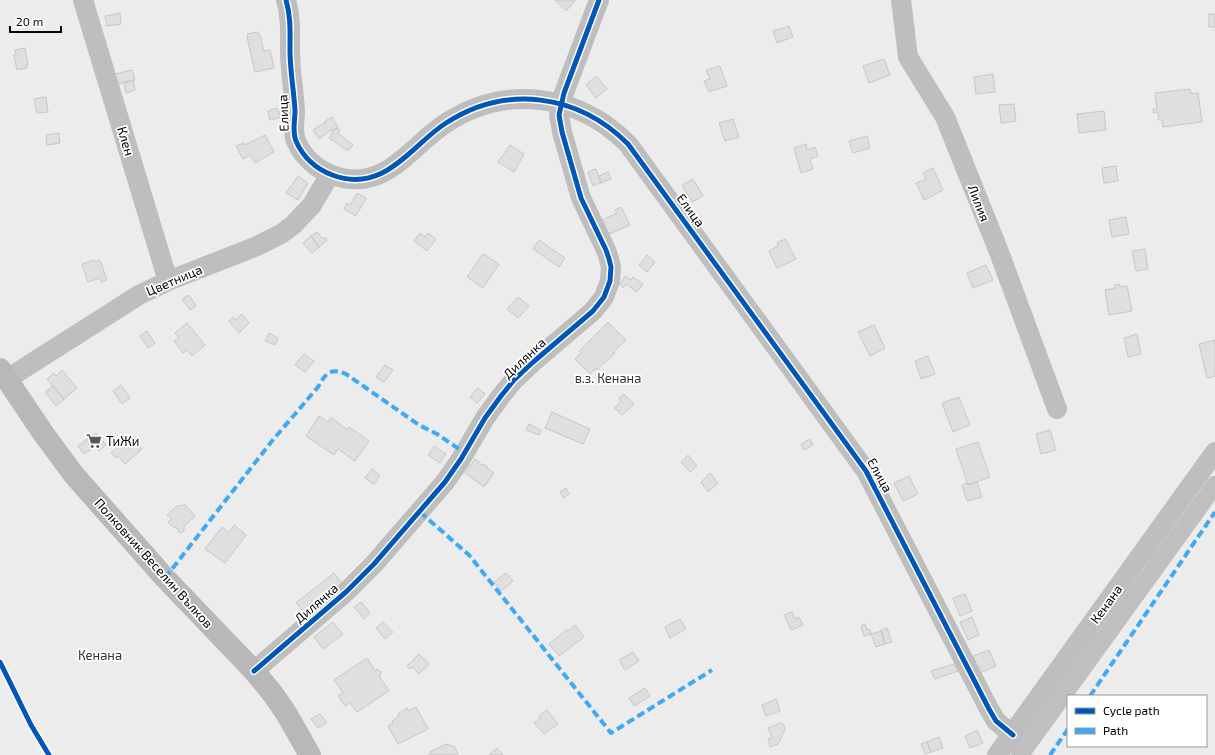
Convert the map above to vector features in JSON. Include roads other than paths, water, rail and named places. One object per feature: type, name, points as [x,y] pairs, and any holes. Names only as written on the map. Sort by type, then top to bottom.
[{"type":"main road","name":"Полковник Веселин Вълков","points":[[3,374],[43,433],[74,475],[165,578],[254,671],[286,713],[310,755]]},
{"type":"street","name":"Клен","points":[[83,0],[168,281]]},
{"type":"street","name":"Елица","points":[[286,0],[290,12],[291,25],[290,51],[295,111],[293,131],[295,140],[309,160],[317,168],[326,173],[352,180],[382,174],[445,124],[470,110],[498,101],[527,98],[561,103],[584,111],[620,135],[858,458],[989,709],[996,721],[1013,734]]},
{"type":"street","name":"Дилянка","points":[[254,671],[346,592],[374,564],[445,482],[465,453],[485,418],[500,396],[532,363],[593,311],[604,297],[610,281],[611,267],[609,259],[577,187],[560,123],[561,103],[599,0]]},
{"type":"street","name":"Лилия","points":[[901,0],[908,58],[945,117],[999,252],[1057,409]]},
{"type":"street","name":"Цветница","points":[[3,374],[148,290],[257,246],[281,234],[293,225],[312,205],[326,181],[326,173]]},
{"type":"street","name":"Кенана","points":[[997,755],[1215,452]]},
{"type":"waterway","points":[[1020,755],[1215,485]]},
{"type":"place","name":"ТиЖи","points":[[94,441]]},
{"type":"park label","name":"в.з. Кенана","points":[[608,378]]}]
